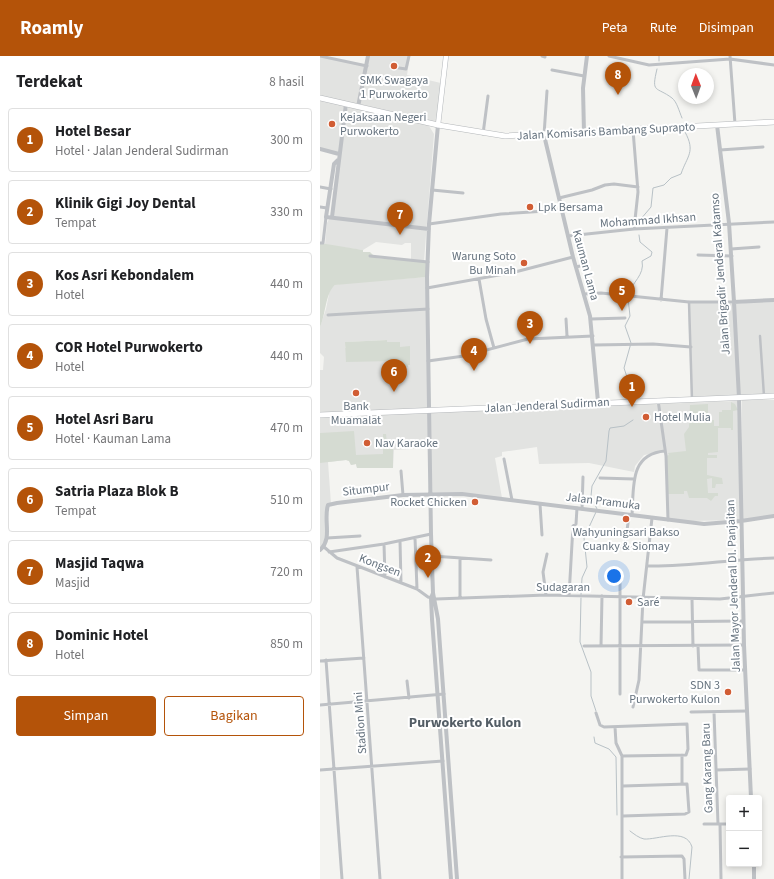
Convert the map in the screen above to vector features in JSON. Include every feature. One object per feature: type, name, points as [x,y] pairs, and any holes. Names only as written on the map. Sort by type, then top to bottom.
[{"type":"main road","points":[[438,125],[446,56]]},
{"type":"main road","name":"Jalan Komisaris Bambang Suprapto","points":[[320,98],[438,125],[483,134],[505,136],[774,122]]},
{"type":"main road","name":"Jalan Jenderal Sudirman","points":[[320,415],[598,402],[692,400],[774,396]]},
{"type":"street","points":[[320,56],[366,66]]},
{"type":"street","points":[[358,107],[368,56]]},
{"type":"street","points":[[392,67],[406,70],[409,56]]},
{"type":"street","points":[[584,133],[584,76],[587,56]]},
{"type":"street","points":[[609,56],[649,65],[730,57],[774,65]]},
{"type":"street","points":[[754,62],[755,56]]},
{"type":"street","points":[[730,57],[735,124]]},
{"type":"street","points":[[552,70],[584,76]]},
{"type":"street","points":[[544,135],[546,91]]},
{"type":"street","points":[[483,134],[488,96]]},
{"type":"street","points":[[332,217],[346,104]]},
{"type":"street","points":[[438,125],[429,227],[427,288],[431,534],[433,593],[440,642],[457,879]]},
{"type":"street","name":"Jalan Brigadir Jenderal Katamso","points":[[717,125],[732,256],[739,398]]},
{"type":"street","points":[[633,130],[638,187],[634,229]]},
{"type":"street","name":"Kauman Lama","points":[[544,135],[573,256],[591,319],[598,402]]},
{"type":"street","points":[[720,150],[763,147]]},
{"type":"street","points":[[320,149],[339,154]]},
{"type":"street","points":[[320,243],[323,244],[334,164],[338,160]]},
{"type":"street","points":[[559,198],[609,184],[638,187]]},
{"type":"street","points":[[320,187],[330,189]]},
{"type":"street","points":[[432,190],[463,193]]},
{"type":"street","points":[[320,207],[327,208]]},
{"type":"street","points":[[326,217],[429,227],[501,214],[562,210]]},
{"type":"street","name":"Mohammad Ikhsan","points":[[568,236],[634,229],[729,223],[774,222]]},
{"type":"street","points":[[320,225],[325,226]]},
{"type":"street","points":[[661,300],[668,228]]},
{"type":"street","points":[[731,249],[759,247]]},
{"type":"street","points":[[698,255],[732,256]]},
{"type":"street","points":[[370,256],[428,262]]},
{"type":"street","points":[[427,288],[515,272],[573,256]]},
{"type":"street","points":[[576,267],[584,265]]},
{"type":"street","points":[[479,279],[486,319],[494,348]]},
{"type":"street","points":[[584,294],[601,293],[689,302],[774,300]]},
{"type":"street","points":[[689,302],[692,400]]},
{"type":"street","points":[[328,315],[428,309]]},
{"type":"street","points":[[591,319],[625,318]]},
{"type":"street","points":[[566,319],[567,336]]},
{"type":"street","points":[[428,361],[528,340],[567,336],[593,336]]},
{"type":"street","points":[[760,336],[764,396]]},
{"type":"street","points":[[594,345],[631,344],[690,347]]},
{"type":"street","name":"Jalan Mayor Jenderal DI. Panjaitan","points":[[739,398],[743,621],[751,795]]},
{"type":"street","points":[[658,400],[665,451],[668,520]]},
{"type":"street","points":[[625,546],[631,515],[634,478],[639,463],[644,457],[650,454],[665,451]]},
{"type":"street","points":[[504,459],[512,500]]},
{"type":"street","points":[[401,471],[403,495]]},
{"type":"street","points":[[569,596],[573,526],[576,524],[583,477]]},
{"type":"street","points":[[600,478],[634,478]]},
{"type":"street","name":"Jalan Pramuka","points":[[430,494],[462,494],[704,524],[741,521],[774,516]]},
{"type":"street","name":"Situmpur","points":[[324,547],[327,538],[326,512],[331,504],[403,495],[430,494]]},
{"type":"street","points":[[540,504],[542,535]]},
{"type":"street","points":[[633,707],[639,680],[643,599],[652,518]]},
{"type":"street","points":[[605,532],[627,534]]},
{"type":"street","points":[[329,552],[384,544],[431,534]]},
{"type":"street","points":[[327,538],[360,536]]},
{"type":"street","points":[[415,538],[417,589]]},
{"type":"street","points":[[400,541],[401,583]]},
{"type":"street","points":[[384,544],[385,577]]},
{"type":"street","points":[[586,544],[648,549]]},
{"type":"street","points":[[320,550],[324,547]]},
{"type":"street","name":"Kongsen","points":[[324,547],[337,558],[417,589],[434,598]]},
{"type":"street","points":[[546,595],[543,572],[547,554]]},
{"type":"street","points":[[432,556],[492,560]]},
{"type":"street","points":[[460,558],[460,597]]},
{"type":"street","points":[[647,566],[679,566],[742,559],[774,558]]},
{"type":"street","name":"Stadion Mini","points":[[357,567],[380,879]]},
{"type":"street","points":[[620,571],[620,694]]},
{"type":"street","name":"Sudagaran","points":[[434,598],[588,595],[643,599],[692,599],[743,597],[774,593]]},
{"type":"street","points":[[601,646],[602,596]]},
{"type":"street","points":[[434,598],[434,643],[441,761],[451,879]]},
{"type":"street","points":[[692,599],[693,646]]},
{"type":"street","points":[[642,622],[743,621]]},
{"type":"street","points":[[434,643],[440,642]]},
{"type":"street","points":[[584,646],[744,645]]},
{"type":"street","points":[[698,646],[699,670],[745,670]]},
{"type":"street","points":[[320,661],[364,658]]},
{"type":"street","points":[[326,660],[342,879]]},
{"type":"street","points":[[407,681],[409,698]]},
{"type":"street","points":[[320,705],[368,702],[444,694]]},
{"type":"street","points":[[691,712],[747,711]]},
{"type":"street","name":"Gang Karang Baru","points":[[714,712],[721,879]]},
{"type":"street","points":[[596,713],[602,726],[616,727],[687,724],[688,752],[686,755],[622,756]]},
{"type":"street","points":[[616,727],[616,743],[622,756],[622,879]]},
{"type":"street","points":[[682,756],[682,784]]},
{"type":"street","points":[[320,770],[441,761]]},
{"type":"street","points":[[716,770],[750,769]]},
{"type":"street","points":[[622,786],[682,784],[688,786],[689,812],[687,814],[623,816]]},
{"type":"street","name":"Gang Karang Baru","points":[[704,824],[726,824]]},
{"type":"street","points":[[622,857],[682,856],[684,859],[685,879]]},
{"type":"street","points":[[754,867],[754,879]]},
{"type":"shaded area","points":[[320,56],[367,66],[368,56],[410,56],[407,75],[445,84],[440,123],[359,104],[346,104],[339,154],[320,149]]},
{"type":"shaded area","points":[[349,107],[425,124],[429,126],[434,134],[424,261],[411,260],[411,243],[405,243],[402,245],[376,242],[363,250],[325,245],[327,223],[332,213],[347,109]]},
{"type":"shaded area","points":[[320,243],[363,250],[363,252],[370,252],[376,258],[428,262],[427,277],[335,285],[327,299],[320,327]]},
{"type":"shaded area","points":[[427,277],[428,410],[658,399],[658,404],[737,401],[741,520],[668,520],[665,451],[644,455],[635,466],[634,472],[589,463],[539,464],[537,447],[502,452],[502,456],[495,458],[502,498],[430,494],[428,448],[394,450],[393,468],[357,468],[356,464],[351,465],[349,461],[346,460],[328,462],[331,504],[328,505],[327,538],[320,550],[320,370],[323,370],[324,357],[320,353],[320,327],[326,309],[330,289],[335,285],[344,283]],"holes":[[[387,340],[387,342],[400,347],[410,347],[345,348],[346,342]]]},
{"type":"shaded area","points":[[774,300],[774,395],[691,398],[688,302],[735,304],[736,313],[736,304]]},
{"type":"shaded area","points":[[387,340],[387,342],[400,342],[400,347],[410,346],[410,365],[408,365],[408,367],[402,367],[399,361],[346,362],[345,342]]},
{"type":"shaded area","points":[[742,400],[774,400],[774,515],[742,520]]},
{"type":"shaded area","points":[[731,402],[735,404],[738,410],[733,411],[733,430],[731,430],[731,428],[718,428],[718,452],[708,453],[708,455],[717,455],[717,458],[707,458],[707,475],[722,478],[723,484],[716,484],[715,488],[712,488],[712,478],[707,479],[708,493],[718,493],[718,496],[715,496],[711,501],[707,498],[689,498],[687,491],[684,491],[684,494],[668,494],[666,456],[669,455],[668,453],[686,451],[684,434],[689,427],[690,405],[708,404],[708,420],[714,420],[714,426],[719,426],[719,412],[722,412],[722,410],[731,410]]},
{"type":"shaded area","points":[[354,431],[356,455],[383,454],[383,434],[386,434],[387,443],[393,444],[393,468],[357,468],[356,464],[351,465],[349,461],[346,460],[320,463],[320,433]]},
{"type":"waterway","points":[[659,56],[659,61]]},
{"type":"waterway","points":[[657,69],[655,82],[656,88],[674,100],[682,118]]},
{"type":"waterway","points":[[640,220],[651,207],[653,188],[664,185],[671,178],[681,174],[690,149],[690,144],[685,132]]},
{"type":"waterway","points":[[628,295],[642,270],[642,261],[651,256],[652,252],[640,242],[639,235]]},
{"type":"waterway","points":[[628,298],[630,316],[625,326],[631,343],[624,368],[631,389]]},
{"type":"waterway","points":[[597,509],[591,496],[592,486],[606,461],[610,428],[624,426],[633,420]]},
{"type":"waterway","points":[[581,595],[582,578],[587,567],[584,538],[596,512]]},
{"type":"waterway","points":[[581,598],[580,642],[591,672],[591,696],[596,711]]},
{"type":"waterway","points":[[594,737],[595,743],[609,749],[616,757],[617,815]]},
{"type":"waterway","points":[[630,831],[638,837],[644,839],[678,836],[684,837],[689,841],[692,847],[689,879]]},
{"type":"place","name":"SMK Swagaya 1 Purwokerto","points":[[394,66]]},
{"type":"place","name":"Dominic Hotel","points":[[618,95]]},
{"type":"place","name":"Kejaksaan Negeri Purwokerto","points":[[332,124]]},
{"type":"place","name":"Lpk Bersama","points":[[530,207]]},
{"type":"place","name":"Masjid Taqwa","points":[[400,235]]},
{"type":"place","name":"Warung Soto Bu Minah","points":[[524,263]]},
{"type":"place","name":"Hotel Asri Baru","points":[[622,311]]},
{"type":"place","name":"Kos Asri Kebondalem","points":[[530,344]]},
{"type":"place","name":"COR Hotel Purwokerto","points":[[474,371]]},
{"type":"place","name":"Satria Plaza Blok B","points":[[394,392]]},
{"type":"place","name":"Bank Muamalat","points":[[356,393]]},
{"type":"place","name":"Hotel Besar","points":[[632,407]]},
{"type":"place","name":"Hotel Mulia","points":[[646,417]]},
{"type":"place","name":"Nav Karaoke","points":[[367,443]]},
{"type":"place","name":"Rocket Chicken","points":[[475,502]]},
{"type":"place","name":"Wahyuningsari Bakso Cuanky & Siomay","points":[[626,519]]},
{"type":"place","name":"Klinik Gigi Joy Dental","points":[[428,578]]},
{"type":"place","name":"Saré","points":[[629,602]]},
{"type":"place","name":"SDN 3 Purwokerto Kulon","points":[[728,692]]},
{"type":"district","name":"Purwokerto Kulon","points":[[465,722]]}]
